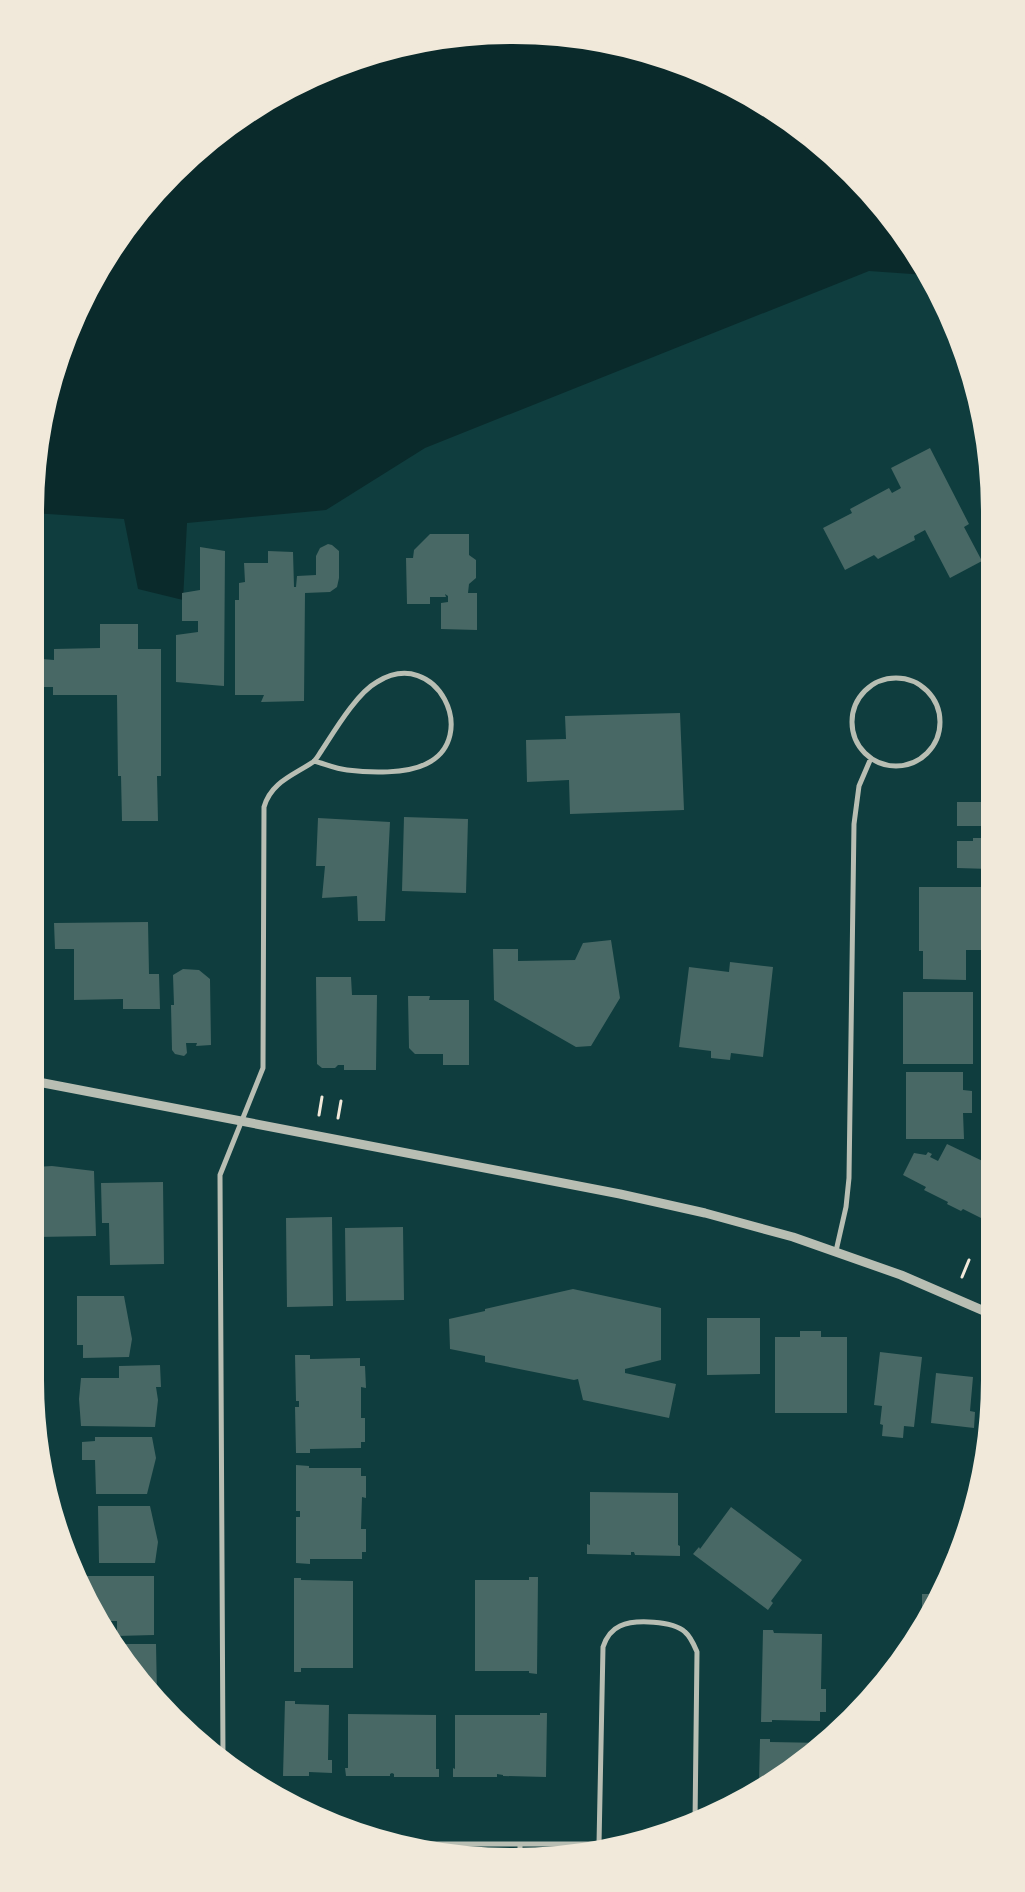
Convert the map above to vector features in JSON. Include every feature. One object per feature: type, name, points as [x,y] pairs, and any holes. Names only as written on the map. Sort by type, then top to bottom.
[{"type":"street","points":[[223,1751],[220,1175],[263,1068],[264,806],[266,798],[278,784],[314,761],[359,698],[376,682],[398,673],[420,676],[430,681],[445,698],[451,721],[448,741],[443,751],[427,764],[402,771],[346,770],[314,761]]},
{"type":"street","points":[[890,678],[905,679],[925,688],[937,707],[940,721],[938,736],[931,748],[920,758],[899,765],[884,764],[871,758],[860,747],[852,726],[853,712],[859,698],[876,683],[890,678]]},
{"type":"street","points":[[836,1251],[843,1222],[849,1178],[854,824],[859,786],[871,758]]},
{"type":"street","points":[[41,1083],[620,1194],[763,1228],[836,1251],[910,1279],[984,1311]]},
{"type":"street","points":[[598,1843],[603,1647],[609,1634],[614,1629],[628,1623],[663,1623],[678,1627],[690,1638],[697,1652],[695,1814]]},
{"type":"street","points":[[433,1844],[592,1844]]},
{"type":"street","points":[[520,1844],[520,1851]]},
{"type":"path","points":[[319,1115],[322,1097]]},
{"type":"path","points":[[338,1119],[341,1101]]},
{"type":"path","points":[[962,1277],[969,1260]]},
{"type":"water","points":[[512,41],[574,45],[634,57],[664,66],[693,77],[748,104],[823,158],[867,202],[919,275],[869,271],[425,448],[326,510],[187,523],[183,600],[138,589],[124,519],[41,514],[45,451],[57,391],[77,332],[104,277],[158,202],[202,158],[277,104],[332,77],[361,66],[421,50],[451,45]]},
{"type":"building","points":[[930,448],[969,524],[964,527],[982,561],[950,578],[925,530],[914,536],[915,540],[878,559],[874,555],[845,570],[823,528],[852,513],[850,509],[889,488],[892,493],[901,488],[891,468]]},
{"type":"building","points":[[430,534],[469,534],[469,555],[476,560],[476,578],[469,584],[468,593],[477,593],[477,630],[441,629],[441,603],[448,602],[448,596],[445,594],[446,597],[430,597],[430,604],[407,604],[406,558],[413,558],[414,550]]},
{"type":"building","points":[[328,544],[339,551],[339,578],[337,587],[330,592],[305,593],[304,701],[261,702],[264,695],[235,695],[235,600],[239,600],[239,583],[245,582],[244,563],[268,563],[268,551],[293,552],[294,587],[296,587],[297,576],[316,575],[316,556],[320,548]]},
{"type":"building","points":[[200,547],[225,551],[224,686],[176,682],[176,635],[198,632],[198,621],[182,621],[182,593],[200,590]]},
{"type":"building","points":[[100,624],[138,624],[138,649],[161,649],[161,776],[157,776],[158,821],[122,821],[121,776],[118,776],[117,695],[53,695],[53,687],[42,687],[43,701],[41,701],[41,626],[42,659],[54,660],[54,649],[100,648]]},
{"type":"building","points":[[680,713],[684,810],[570,814],[569,780],[527,782],[526,740],[566,739],[565,716]]},
{"type":"building","points":[[957,802],[982,802],[982,813],[984,813],[984,869],[957,868],[957,841],[973,841],[973,838],[982,838],[982,826],[957,826]]},
{"type":"building","points":[[404,817],[468,819],[466,893],[402,891]]},
{"type":"building","points":[[318,818],[390,822],[385,921],[358,921],[357,896],[322,898],[325,866],[316,866]]},
{"type":"building","points":[[919,887],[984,887],[984,950],[966,950],[966,980],[923,979],[923,951],[919,951]]},
{"type":"building","points":[[148,922],[149,974],[159,974],[160,1009],[123,1009],[123,999],[74,1000],[74,949],[55,949],[54,923]]},
{"type":"building","points":[[611,940],[620,998],[591,1046],[576,1047],[494,1000],[493,949],[518,949],[518,961],[575,960],[583,943]]},
{"type":"building","points":[[730,962],[773,967],[763,1057],[731,1053],[730,1060],[711,1058],[711,1051],[679,1047],[689,967],[729,972]]},
{"type":"building","points":[[183,969],[199,970],[210,979],[211,1045],[196,1046],[197,1043],[186,1043],[187,1053],[184,1056],[175,1054],[172,1050],[171,1005],[174,1005],[173,975]]},
{"type":"building","points":[[316,977],[351,977],[352,995],[377,995],[376,1070],[344,1070],[344,1065],[338,1065],[335,1068],[322,1068],[317,1064]]},
{"type":"building","points":[[903,992],[973,992],[973,1064],[903,1064]]},
{"type":"building","points":[[408,996],[430,996],[429,1000],[469,1000],[469,1065],[443,1065],[443,1054],[415,1054],[409,1048]]},
{"type":"building","points":[[906,1072],[963,1072],[963,1090],[972,1091],[972,1113],[963,1113],[964,1139],[906,1139]]},
{"type":"building","points":[[947,1144],[984,1162],[984,1212],[981,1218],[947,1204],[948,1202],[924,1190],[926,1187],[903,1175],[914,1153],[926,1155],[928,1152],[932,1154],[930,1157],[938,1161]]},
{"type":"building","points":[[52,1166],[94,1171],[96,1236],[41,1237],[41,1167]]},
{"type":"building","points":[[163,1182],[164,1264],[110,1265],[109,1223],[102,1223],[101,1183]]},
{"type":"building","points":[[332,1217],[333,1306],[287,1307],[286,1218]]},
{"type":"building","points":[[403,1227],[404,1300],[346,1301],[345,1228]]},
{"type":"building","points":[[573,1289],[661,1308],[661,1360],[625,1369],[625,1373],[676,1384],[669,1418],[583,1400],[578,1379],[574,1380],[485,1362],[485,1356],[450,1349],[449,1319]]},
{"type":"building","points":[[77,1296],[124,1296],[132,1339],[129,1357],[83,1358],[83,1345],[77,1345]]},
{"type":"building","points":[[707,1318],[760,1318],[760,1374],[707,1375]]},
{"type":"building","points":[[800,1331],[821,1331],[821,1337],[847,1337],[847,1413],[775,1413],[775,1337],[800,1337]]},
{"type":"building","points":[[880,1352],[922,1357],[914,1427],[904,1426],[903,1438],[882,1436],[883,1425],[880,1424],[882,1406],[874,1405]]},
{"type":"building","points":[[295,1355],[310,1355],[310,1359],[360,1358],[360,1366],[365,1366],[366,1388],[361,1387],[361,1418],[365,1418],[365,1442],[361,1442],[361,1448],[310,1449],[310,1453],[296,1453],[295,1407],[299,1407],[299,1401],[296,1401]]},
{"type":"building","points":[[160,1365],[161,1387],[156,1387],[158,1400],[155,1427],[81,1426],[79,1399],[81,1378],[119,1378],[119,1366]]},
{"type":"building","points":[[936,1373],[973,1377],[970,1411],[975,1412],[974,1428],[931,1423]]},
{"type":"building","points":[[95,1437],[152,1437],[156,1458],[147,1494],[96,1494],[95,1460],[82,1460],[82,1442],[95,1441]]},
{"type":"building","points":[[296,1465],[309,1466],[309,1468],[361,1468],[361,1476],[366,1476],[366,1498],[362,1497],[361,1529],[366,1529],[366,1552],[362,1552],[362,1559],[310,1559],[310,1564],[296,1563],[296,1517],[300,1517],[300,1511],[296,1511]]},
{"type":"building","points":[[590,1492],[678,1493],[678,1545],[680,1546],[680,1556],[635,1555],[634,1552],[631,1552],[631,1555],[587,1554],[587,1544],[590,1545]]},
{"type":"building","points":[[98,1506],[150,1506],[158,1542],[155,1563],[99,1563]]},
{"type":"building","points":[[731,1507],[802,1560],[771,1601],[773,1603],[768,1610],[693,1554],[699,1547],[700,1549]]},
{"type":"building","points":[[84,1576],[154,1576],[154,1635],[118,1636],[117,1621],[108,1621]]},
{"type":"building","points":[[529,1577],[538,1577],[537,1674],[529,1673],[529,1671],[475,1671],[475,1580],[529,1580]]},
{"type":"building","points":[[294,1578],[301,1578],[301,1580],[353,1581],[353,1668],[301,1668],[301,1672],[294,1672]]},
{"type":"building","points":[[922,1594],[932,1594],[922,1613]]},
{"type":"building","points":[[763,1630],[773,1630],[774,1633],[822,1634],[821,1689],[826,1689],[826,1712],[820,1712],[820,1721],[772,1720],[772,1722],[761,1722]]},
{"type":"building","points":[[123,1644],[156,1644],[157,1689]]},
{"type":"building","points":[[285,1701],[295,1701],[295,1704],[329,1705],[328,1760],[332,1760],[332,1773],[309,1772],[309,1776],[283,1776]]},
{"type":"building","points":[[540,1713],[547,1713],[546,1777],[503,1776],[497,1774],[497,1777],[453,1777],[453,1768],[455,1769],[455,1715],[540,1715]]},
{"type":"building","points":[[348,1714],[436,1715],[436,1769],[439,1769],[439,1777],[394,1777],[392,1773],[390,1776],[346,1776],[345,1768],[348,1768]]},
{"type":"building","points":[[760,1739],[770,1739],[770,1742],[812,1743],[774,1771],[759,1781]]}]
